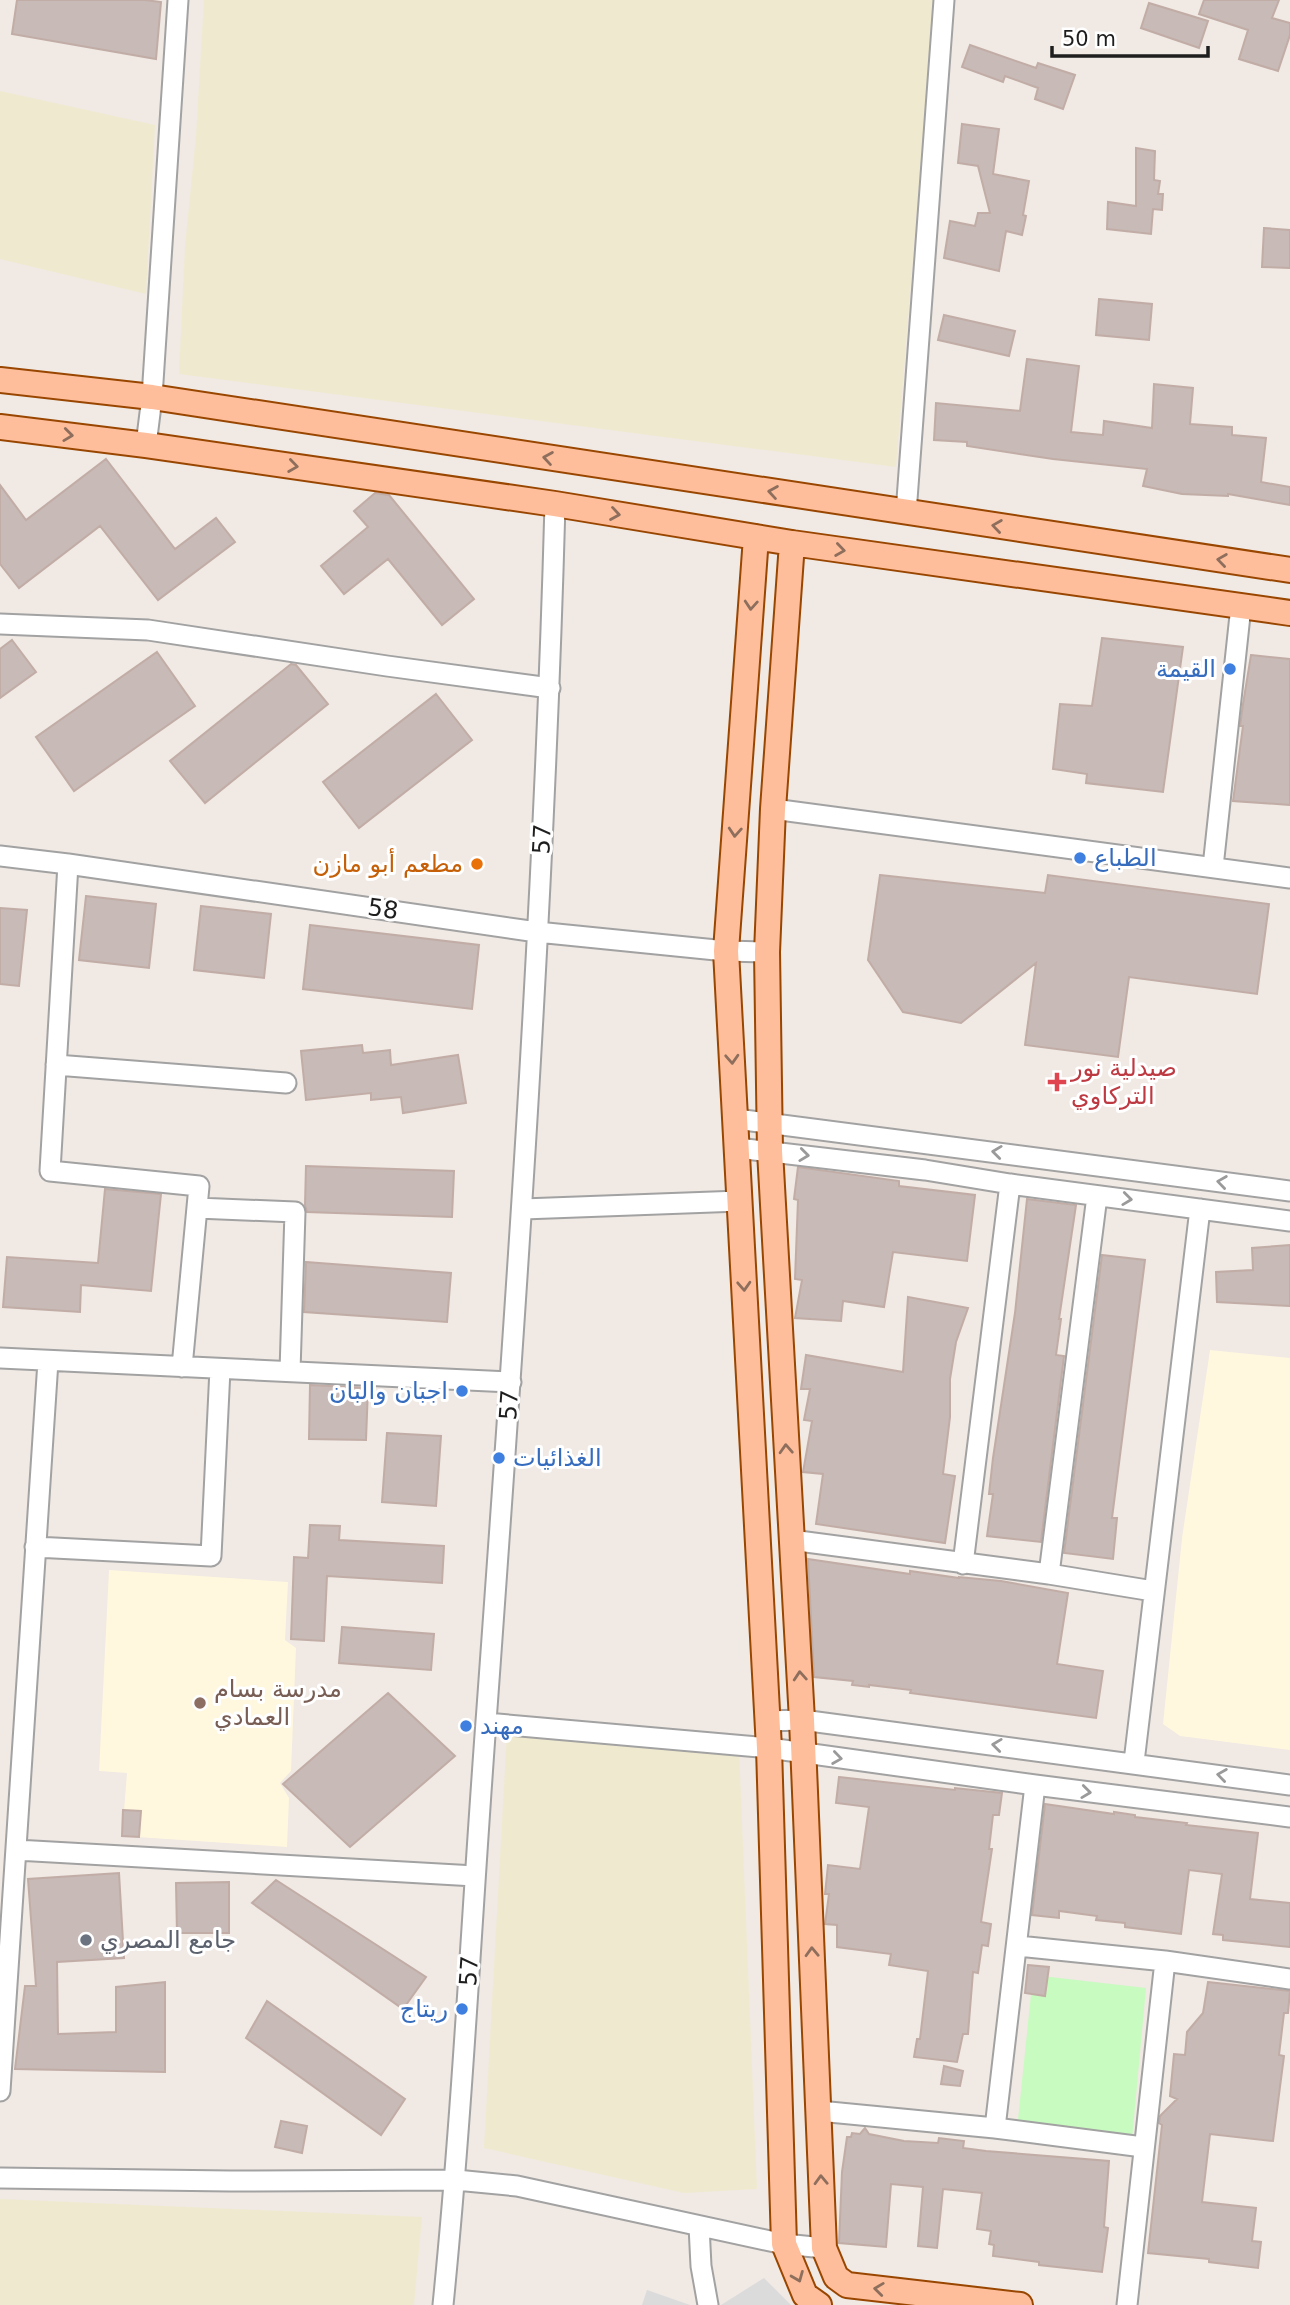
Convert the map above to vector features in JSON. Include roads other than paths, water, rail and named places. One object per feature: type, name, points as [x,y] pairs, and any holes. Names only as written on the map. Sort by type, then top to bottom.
[{"type":"main road","points":[[0,380],[152,397],[1290,570]]},
{"type":"main road","points":[[0,427],[146,445],[555,504],[792,543],[1290,613]]},
{"type":"main road","points":[[756,537],[726,951],[769,1748],[784,2244],[805,2295],[818,2305]]},
{"type":"main road","points":[[792,543],[773,809],[767,952],[770,1151],[804,1754],[824,2248],[836,2277],[847,2285],[1020,2305]]},
{"type":"street","points":[[146,445],[152,397],[178,0]]},
{"type":"street","points":[[906,513],[944,0]]},
{"type":"street","name":"57","points":[[443,2305],[456,2180],[523,1209],[550,688],[555,504]]},
{"type":"street","points":[[1213,867],[1241,606]]},
{"type":"street","points":[[0,624],[148,630],[550,688]]},
{"type":"street","points":[[773,809],[1290,878]]},
{"type":"street","name":"58","points":[[0,856],[537,932],[726,951],[767,952]]},
{"type":"street","points":[[68,864],[50,1171],[199,1186],[182,1367]]},
{"type":"street","points":[[56,1065],[286,1083]]},
{"type":"street","points":[[736,1119],[1290,1191]]},
{"type":"street","points":[[737,1148],[925,1170],[1010,1184],[1290,1221]]},
{"type":"street","points":[[963,1564],[1010,1184]]},
{"type":"street","points":[[1049,1574],[1097,1195]]},
{"type":"street","points":[[523,1209],[740,1201]]},
{"type":"street","points":[[197,1208],[295,1212],[290,1371]]},
{"type":"street","points":[[1134,1762],[1200,1209]]},
{"type":"street","points":[[0,1358],[511,1382]]},
{"type":"street","points":[[0,2091],[48,1361]]},
{"type":"street","points":[[35,1547],[211,1556],[220,1369]]},
{"type":"street","points":[[791,1540],[1049,1574],[1153,1591]]},
{"type":"street","points":[[767,1721],[802,1720],[1134,1762],[1290,1785]]},
{"type":"street","points":[[486,1723],[769,1748],[1035,1786],[1290,1817]]},
{"type":"street","points":[[995,2128],[1035,1786]]},
{"type":"street","points":[[16,1850],[475,1876]]},
{"type":"street","points":[[1018,1945],[1165,1961],[1290,1979]]},
{"type":"street","points":[[1127,2305],[1165,1961]]},
{"type":"street","points":[[819,2111],[995,2128],[1143,2147]]},
{"type":"street","points":[[0,2178],[456,2180],[517,2186],[784,2244],[824,2248]]},
{"type":"street","points":[[699,2226],[701,2266],[708,2305]]},
{"type":"place","name":"القيمة","points":[[1230,669]]},
{"type":"place","name":"الطباع","points":[[1080,858]]},
{"type":"place","name":"مطعم أبو مازن","points":[[477,864]]},
{"type":"place","name":"صيدلية نور التركاوي","points":[[1057,1082]]},
{"type":"place","name":"اجبان والبان","points":[[462,1391]]},
{"type":"place","name":"الغذائيات","points":[[499,1458]]},
{"type":"place","name":"مدرسة بسام العمادي","points":[[200,1703]]},
{"type":"place","name":"مهند","points":[[466,1726]]},
{"type":"place","name":"جامع المصري","points":[[86,1940]]},
{"type":"place","name":"ريتاج","points":[[462,2009]]}]
